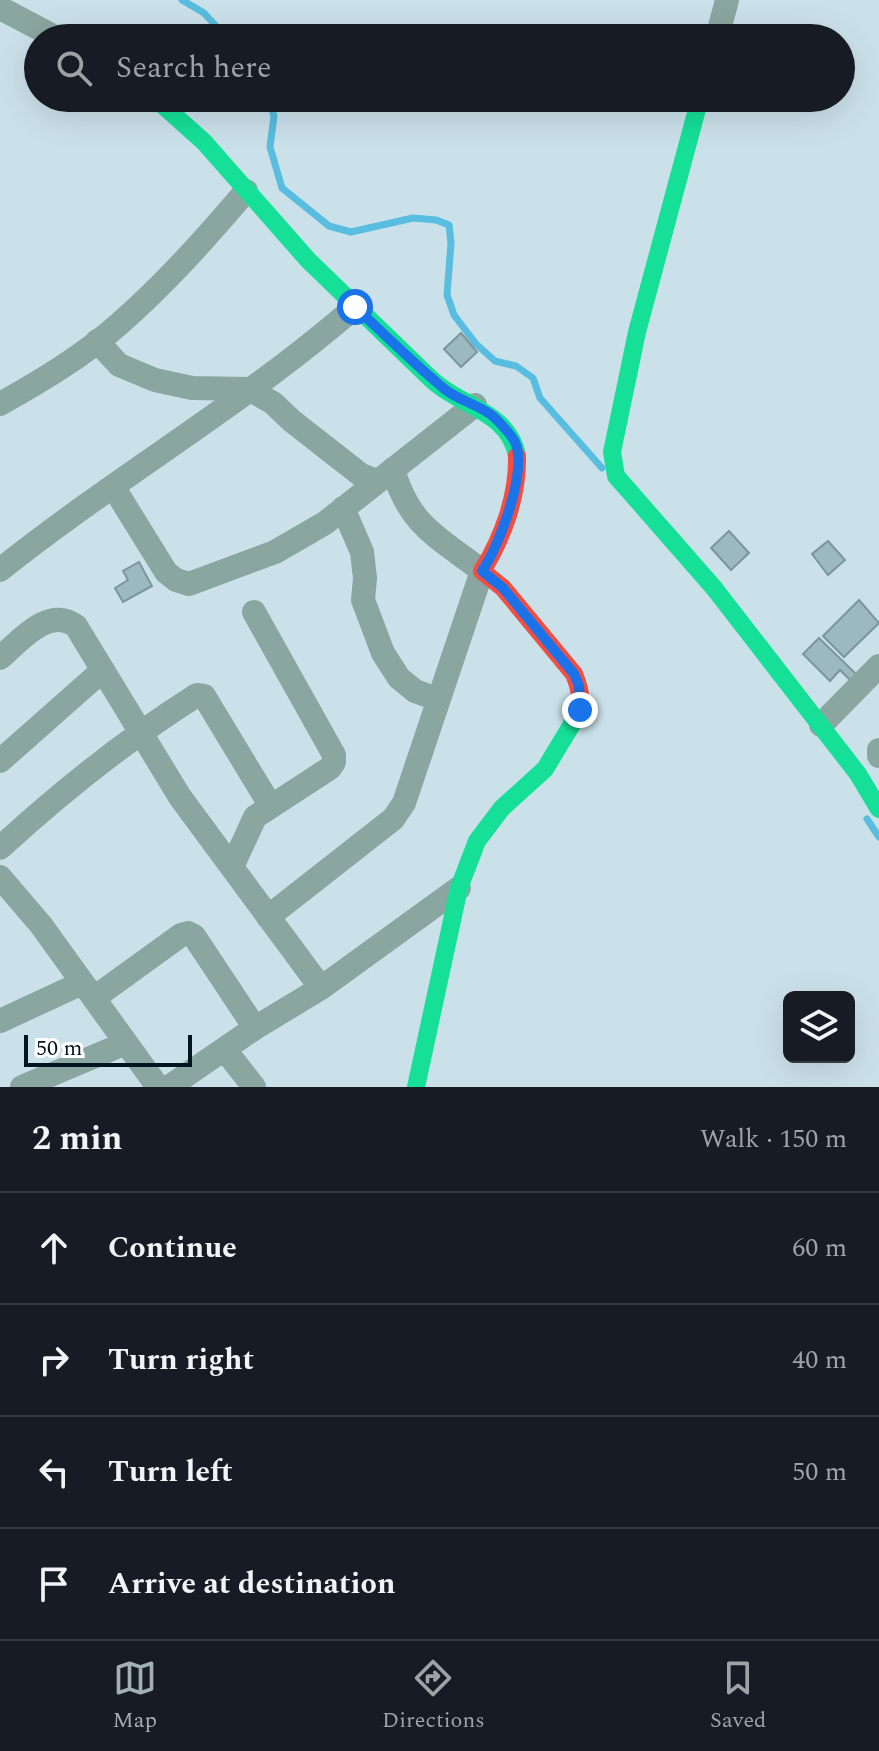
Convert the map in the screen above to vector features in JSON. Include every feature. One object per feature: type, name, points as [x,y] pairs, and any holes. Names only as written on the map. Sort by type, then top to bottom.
[{"type":"street","points":[[721,24],[727,0]]},
{"type":"street","points":[[0,8],[30,24]]},
{"type":"street","points":[[171,112],[201,138],[277,227],[355,307],[445,391],[495,418],[515,443],[519,464],[499,542],[482,571],[404,803],[393,819],[268,917]]},
{"type":"street","points":[[696,112],[637,332],[612,452],[613,467],[616,476],[714,588],[821,725],[858,774],[879,809]]},
{"type":"street","points":[[0,404],[62,367],[164,284],[246,191]]},
{"type":"street","points":[[0,570],[66,519],[114,488],[319,339],[355,307]]},
{"type":"street","points":[[97,341],[119,365],[155,380],[192,388],[249,389],[273,403],[361,475],[385,475],[417,521],[503,588],[574,674],[579,686],[580,710],[545,769],[502,808],[477,841],[459,888],[416,1087]]},
{"type":"street","points":[[114,488],[166,572],[176,580],[189,584],[275,552],[325,523],[475,405]]},
{"type":"street","points":[[343,508],[362,552],[365,578],[363,600],[383,653],[399,678],[415,691],[437,699]]},
{"type":"street","points":[[232,867],[255,817],[330,768],[334,762],[334,755],[254,612]]},
{"type":"street","points":[[0,658],[35,628],[53,618],[66,619],[76,626],[180,797],[321,988]]},
{"type":"street","points":[[821,725],[879,666]]},
{"type":"street","points":[[0,761],[103,670]]},
{"type":"street","points":[[0,848],[63,790],[140,730],[197,695],[204,696],[270,805]]},
{"type":"street","points":[[0,877],[41,925],[158,1087]]},
{"type":"street","points":[[169,1087],[255,1028],[321,988],[459,888]]},
{"type":"street","points":[[0,1021],[88,990],[188,933],[194,936],[255,1028]]},
{"type":"street","points":[[22,1087],[126,1043]]},
{"type":"street","points":[[225,1050],[254,1087]]},
{"type":"building","points":[[461,333],[477,352],[461,367],[444,349]]},
{"type":"building","points":[[729,531],[749,553],[731,570],[711,548]]},
{"type":"building","points":[[828,541],[845,560],[828,575],[812,554]]},
{"type":"building","points":[[139,562],[152,586],[123,602],[115,588],[128,580],[123,571]]},
{"type":"building","points":[[859,600],[879,623],[844,657],[823,636]]},
{"type":"building","points":[[819,638],[858,676],[852,682],[840,670],[830,681],[803,654]]},
{"type":"waterway","points":[[182,0],[204,13],[214,24]]},
{"type":"waterway","points":[[273,112],[270,147],[282,188],[329,226],[351,232],[413,218],[436,220],[449,225],[451,243],[447,295],[454,315],[476,344],[495,361],[516,366],[533,378],[540,398],[602,468]]},
{"type":"waterway","points":[[867,819],[879,837]]},
{"type":"traffic: fast","points":[[171,112],[204,142],[308,260],[431,379],[494,419],[512,441],[517,456]]},
{"type":"traffic: fast","points":[[696,112],[637,332],[612,452],[616,476],[714,588],[858,774],[879,809]]},
{"type":"traffic: fast","points":[[416,1087],[459,888],[477,841],[502,808],[545,769],[577,716]]},
{"type":"traffic: jam","points":[[517,456],[515,486],[508,516],[482,571],[503,588],[574,674],[580,700],[577,716]]},
{"type":"route","points":[[355,307],[445,391],[495,418],[515,443],[519,464],[507,517],[494,554],[482,571],[503,588],[574,674],[579,686],[580,710]]}]
